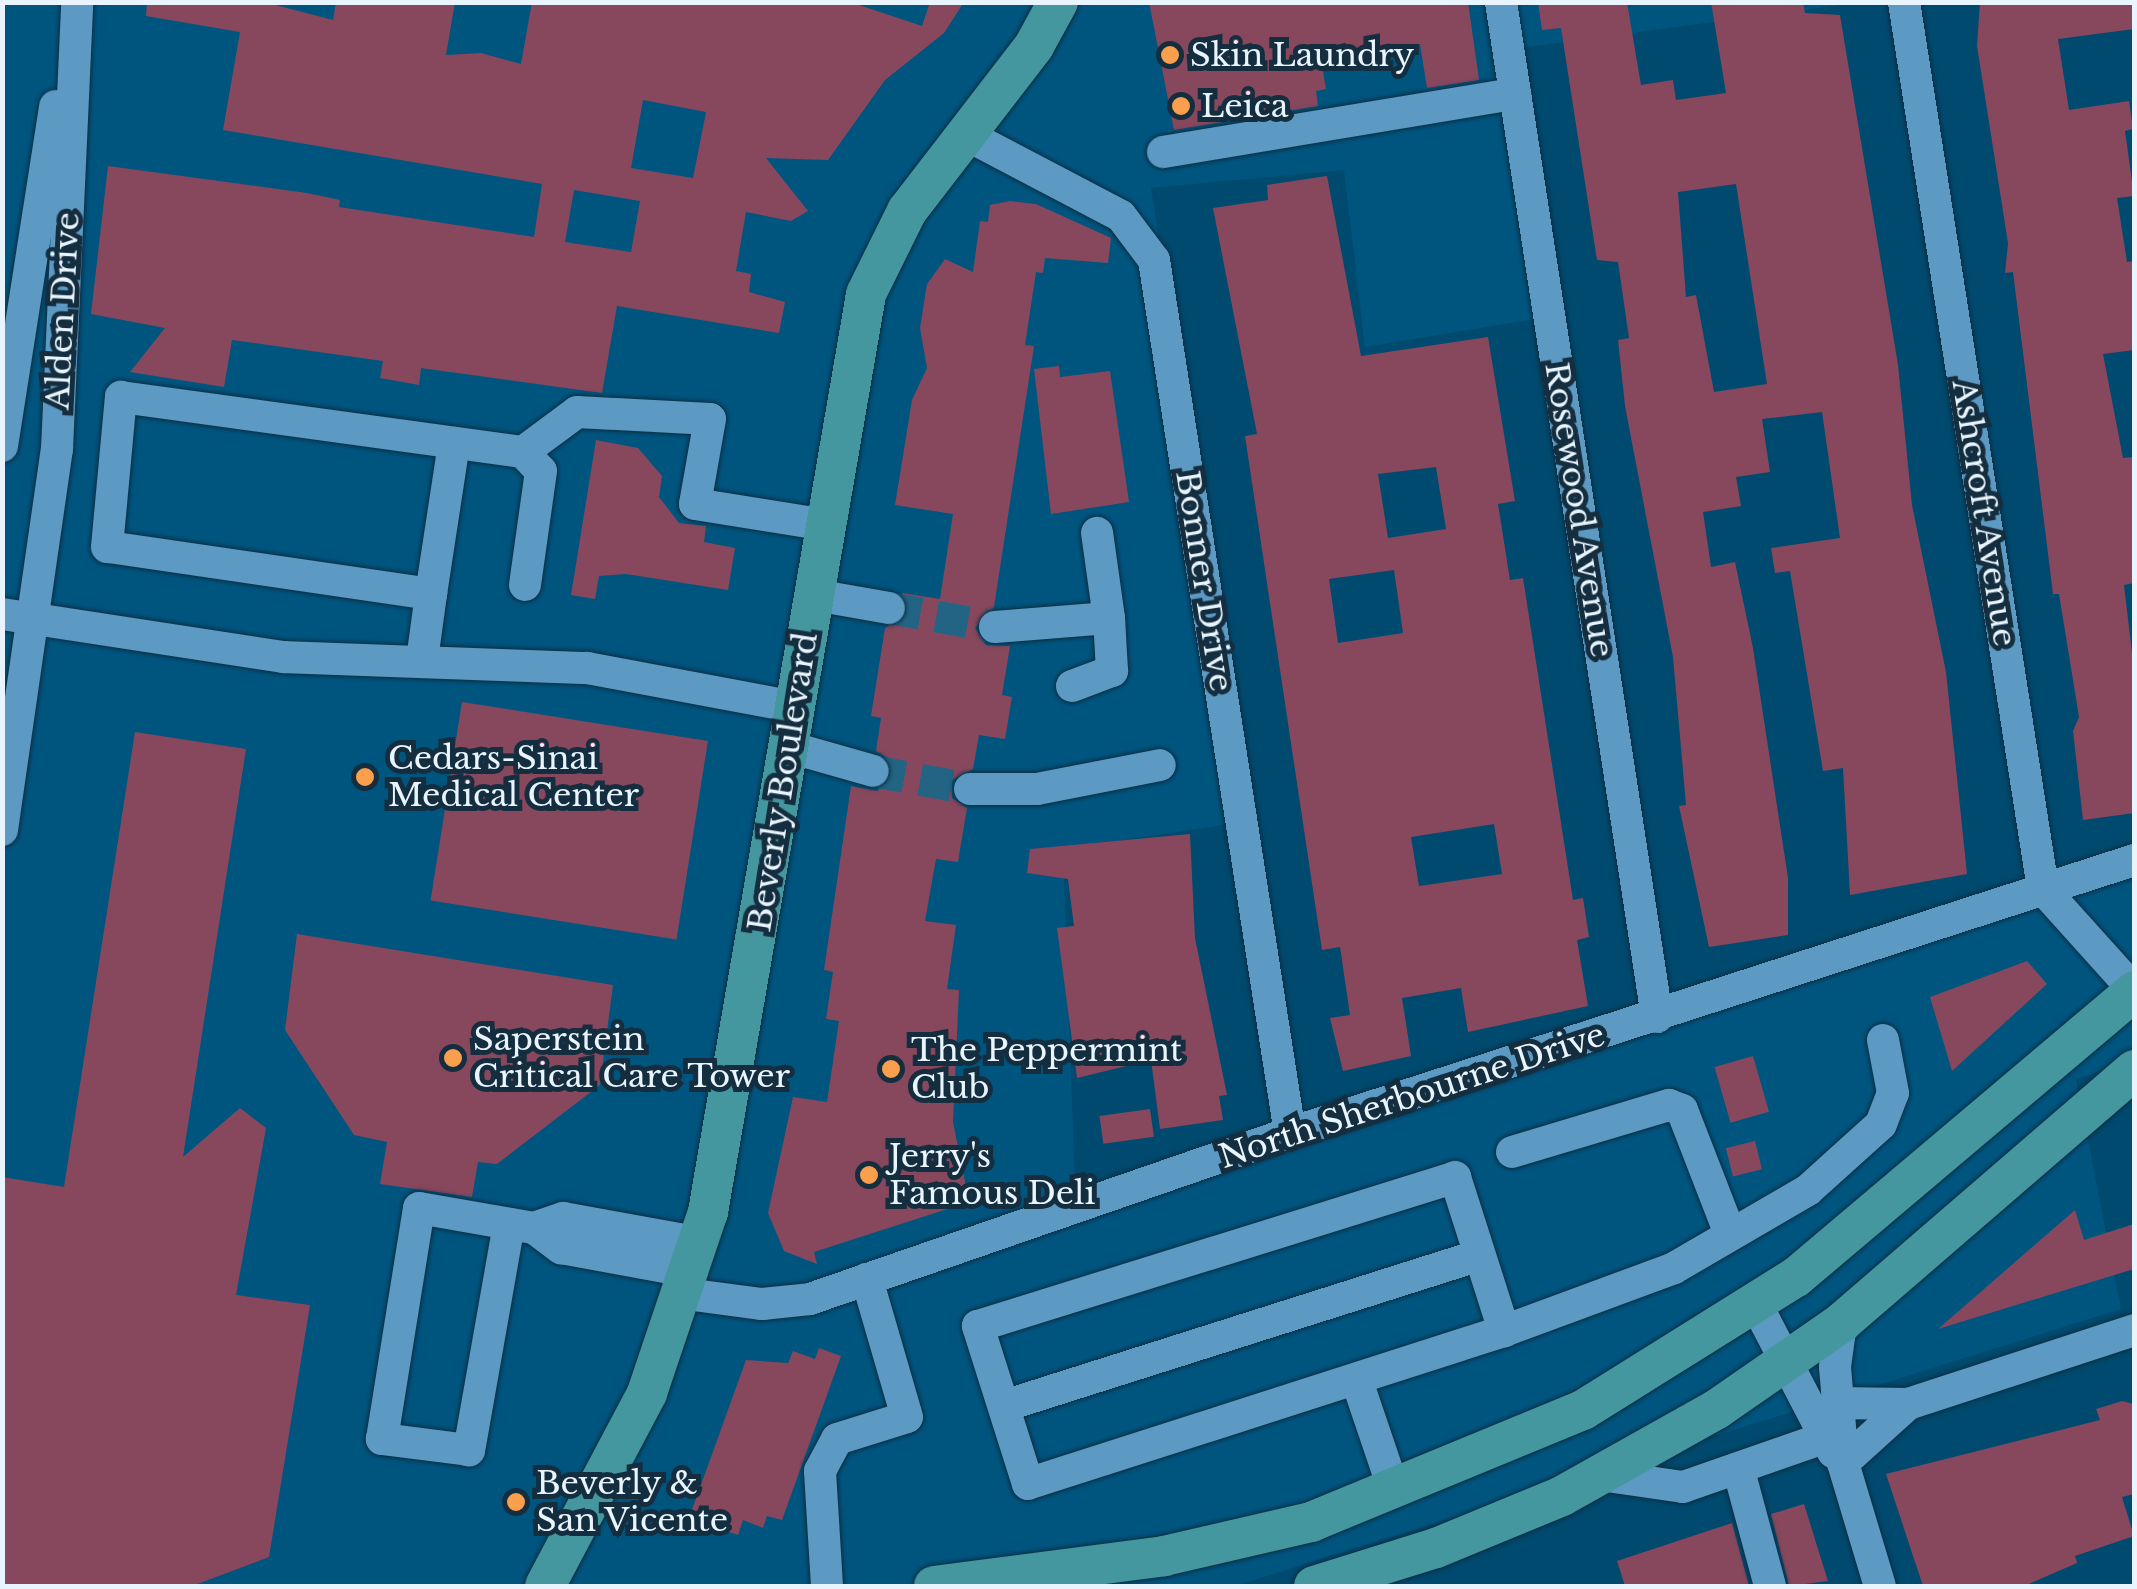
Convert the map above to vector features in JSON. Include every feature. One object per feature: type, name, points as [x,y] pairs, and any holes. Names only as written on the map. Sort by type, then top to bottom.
[{"type":"main road","name":"Beverly Boulevard","points":[[544,1586],[599,1493],[693,1270],[789,747],[866,294],[907,210],[1058,2]]},
{"type":"main road","points":[[934,1586],[1164,1556],[1310,1522],[1582,1410],[1756,1304],[1905,1191],[2134,991]]},
{"type":"main road","points":[[1314,1586],[1436,1548],[1600,1475],[1791,1359],[1840,1323],[2134,1070]]},
{"type":"street","name":"Alden Drive","points":[[2,446],[74,2]]},
{"type":"street","name":"Alden Drive","points":[[2,830],[57,449],[74,2]]},
{"type":"street","name":"Rosewood Avenue","points":[[1501,2],[1657,1017]]},
{"type":"street","name":"Ashcroft Avenue","points":[[1904,2],[2043,889]]},
{"type":"street","points":[[1163,152],[1515,94]]},
{"type":"street","name":"Bonner Drive","points":[[963,133],[1121,216],[1154,260],[1290,1133]]},
{"type":"street","points":[[431,594],[107,547],[121,398],[523,452],[541,470],[525,585]]},
{"type":"street","points":[[523,452],[577,412],[710,419],[695,504],[826,525]]},
{"type":"street","points":[[422,660],[454,443]]},
{"type":"street","points":[[1072,686],[1112,671],[1097,533]]},
{"type":"street","points":[[815,595],[888,608]]},
{"type":"street","points":[[2,614],[284,657],[588,668],[796,707]]},
{"type":"street","points":[[995,626],[1109,618]]},
{"type":"street","points":[[789,747],[873,770]]},
{"type":"street","points":[[970,789],[1037,789],[1160,765]]},
{"type":"street","name":"North Sherbourne Drive","points":[[522,1226],[469,1450],[382,1439],[419,1208],[522,1226],[564,1218],[787,1303],[868,1279],[1290,1133],[2134,860]]},
{"type":"street","points":[[2043,889],[2134,991]]},
{"type":"street","points":[[1504,1331],[1455,1177],[978,1326],[1028,1484],[1368,1378],[1504,1331],[1674,1268],[1730,1231],[1808,1190],[1880,1124],[1894,1092],[1883,1040]]},
{"type":"street","points":[[1512,1152],[1669,1105],[1682,1110],[1730,1231]]},
{"type":"street","points":[[1004,1406],[1479,1255]]},
{"type":"street","points":[[826,1586],[820,1471],[837,1438],[907,1417],[868,1279]]},
{"type":"street","points":[[1756,1304],[1791,1359],[1832,1451],[1880,1586]]},
{"type":"street","points":[[1832,1451],[1840,1323]]},
{"type":"street","points":[[1600,1475],[1682,1486],[1832,1451],[1908,1404],[2134,1330]]},
{"type":"street","points":[[1368,1378],[1404,1486]]},
{"type":"street","points":[[1838,1402],[1908,1404]]},
{"type":"street","points":[[1739,1472],[1770,1586]]},
{"type":"shaded area","points":[[3,3],[1855,3],[1512,49],[1542,318],[1365,347],[1344,170],[1151,188],[1250,821],[1063,849],[1076,1212],[2134,871],[2134,1061],[2076,1079],[2121,1309],[1235,1586],[3,1586]]},
{"type":"building","points":[[147,2],[264,2],[333,20],[336,2],[455,2],[446,55],[481,53],[521,64],[532,2],[850,2],[922,26],[930,2],[964,2],[944,33],[885,80],[828,160],[766,158],[808,211],[791,221],[746,212],[736,271],[751,274],[749,292],[785,302],[779,333],[617,306],[602,393],[421,368],[419,385],[380,378],[383,361],[232,340],[224,387],[130,372],[165,328],[91,314],[108,166],[307,193],[340,200],[339,207],[534,237],[542,184],[223,130],[240,32],[146,16]],"holes":[[[643,100],[706,112],[693,178],[631,168]],[[574,190],[640,201],[631,252],[565,242]]]},
{"type":"building","points":[[1149,2],[1468,2],[1479,80],[1427,88],[1420,44],[1321,60],[1326,89],[1316,91],[1318,106],[1174,130]]},
{"type":"building","points":[[1538,2],[1627,2],[1641,85],[1673,80],[1676,100],[1726,93],[1711,2],[1803,2],[1805,13],[1840,15],[1898,365],[1912,505],[1946,672],[1967,874],[1850,895],[1843,768],[1823,771],[1790,571],[1775,573],[1771,548],[1840,538],[1822,412],[1762,419],[1770,472],[1736,477],[1741,506],[1703,512],[1711,567],[1735,562],[1753,648],[1788,878],[1788,935],[1709,947],[1679,806],[1686,805],[1673,657],[1625,406],[1618,340],[1629,338],[1618,262],[1597,260],[1561,28],[1542,30]],"holes":[[[1736,184],[1767,384],[1714,392],[1696,295],[1686,297],[1678,192]]]},
{"type":"building","points":[[1980,2],[2134,2],[2134,29],[2058,39],[2069,110],[2129,101],[2133,129],[2125,131],[2134,196],[2117,198],[2127,262],[2134,261],[2134,350],[2103,354],[2123,458],[2134,457],[2134,583],[2124,585],[2134,670],[2134,813],[2083,820],[2073,731],[2079,717],[2059,594],[2053,594],[2013,272],[2005,273],[2008,243],[1977,46]]},
{"type":"building","points":[[1327,176],[1361,356],[1488,337],[1515,501],[1498,504],[1510,580],[1523,578],[1573,900],[1583,898],[1589,937],[1577,940],[1588,1006],[1468,1032],[1461,988],[1402,998],[1411,1056],[1343,1071],[1330,1018],[1350,1015],[1340,947],[1322,950],[1245,436],[1257,434],[1213,208],[1268,200],[1267,185]],"holes":[[[1436,467],[1446,529],[1388,538],[1378,474]],[[1394,570],[1403,633],[1338,643],[1329,579]],[[1494,824],[1502,874],[1419,886],[1411,837]]]},
{"type":"building","points":[[1010,201],[1036,204],[1111,238],[1108,263],[1045,258],[1043,273],[1036,272],[1025,345],[1034,346],[994,607],[975,628],[986,645],[1010,646],[1002,695],[1012,697],[1005,739],[979,735],[973,769],[952,780],[952,798],[967,808],[958,862],[936,859],[925,921],[956,925],[947,989],[959,990],[953,1122],[969,1202],[814,1252],[817,1264],[784,1251],[768,1213],[793,1097],[827,1102],[839,1021],[826,1019],[833,972],[824,970],[851,786],[877,791],[892,776],[888,758],[876,751],[881,718],[871,716],[885,628],[908,612],[902,593],[940,599],[953,514],[895,505],[912,400],[927,368],[920,328],[927,284],[945,259],[973,272],[980,221],[988,222],[990,205]]},
{"type":"building","points":[[1059,366],[1060,377],[1110,371],[1129,502],[1051,514],[1034,369]]},
{"type":"building","points":[[596,440],[638,448],[662,476],[659,497],[679,523],[706,526],[704,542],[735,548],[728,590],[626,574],[599,576],[595,599],[571,595]]},
{"type":"building","points":[[462,702],[708,741],[676,939],[431,901]]},
{"type":"building","points":[[135,732],[246,749],[183,1157],[240,1108],[266,1128],[236,1295],[310,1305],[269,1557],[192,1586],[2,1586],[2,1177],[64,1187]]},
{"type":"building","points":[[1190,834],[1195,938],[1227,1095],[1219,1096],[1223,1120],[1160,1129],[1151,1060],[1077,1078],[1057,928],[1074,926],[1068,879],[1027,873],[1030,849]]},
{"type":"building","name":"Saperstein Critical Care Tower","points":[[297,934],[613,985],[600,1085],[497,1164],[478,1162],[472,1197],[380,1184],[387,1142],[354,1135],[285,1030]]},
{"type":"building","points":[[2027,961],[2047,984],[1952,1071],[1930,997]]},
{"type":"building","points":[[1753,1056],[1769,1112],[1731,1123],[1715,1067]]},
{"type":"building","points":[[1150,1109],[1154,1137],[1103,1144],[1099,1116]]},
{"type":"building","points":[[1755,1141],[1762,1169],[1733,1176],[1726,1148]]},
{"type":"building","points":[[2075,1210],[2084,1240],[2134,1224],[2134,1269],[1938,1329]]},
{"type":"building","points":[[819,1348],[841,1356],[782,1520],[767,1516],[763,1528],[743,1520],[738,1535],[689,1518],[746,1360],[788,1363],[793,1351],[815,1359]]},
{"type":"building","points":[[2122,1401],[2134,1404],[2134,1494],[2122,1497],[2134,1536],[2075,1556],[2077,1563],[2024,1586],[1923,1586],[1886,1474],[2100,1420],[2096,1409]]},
{"type":"building","points":[[1804,1504],[1828,1581],[1789,1586],[1771,1514]]},
{"type":"building","points":[[1732,1523],[1749,1586],[1625,1586],[1617,1561]]},
{"type":"tunnel","points":[[889,608],[995,627]]},
{"type":"tunnel","points":[[873,771],[970,789]]},
{"type":"place","name":"Skin Laundry","points":[[1170,55]]},
{"type":"place","name":"Leica","points":[[1181,106]]},
{"type":"place","name":"Cedars-Sinai Medical Center","points":[[365,777]]},
{"type":"place","name":"Saperstein Critical Care Tower","points":[[453,1058]]},
{"type":"place","name":"The Peppermint Club","points":[[891,1069]]},
{"type":"place","name":"Jerry's Famous Deli","points":[[869,1175]]},
{"type":"place","name":"Beverly & San Vicente","points":[[516,1502]]}]
